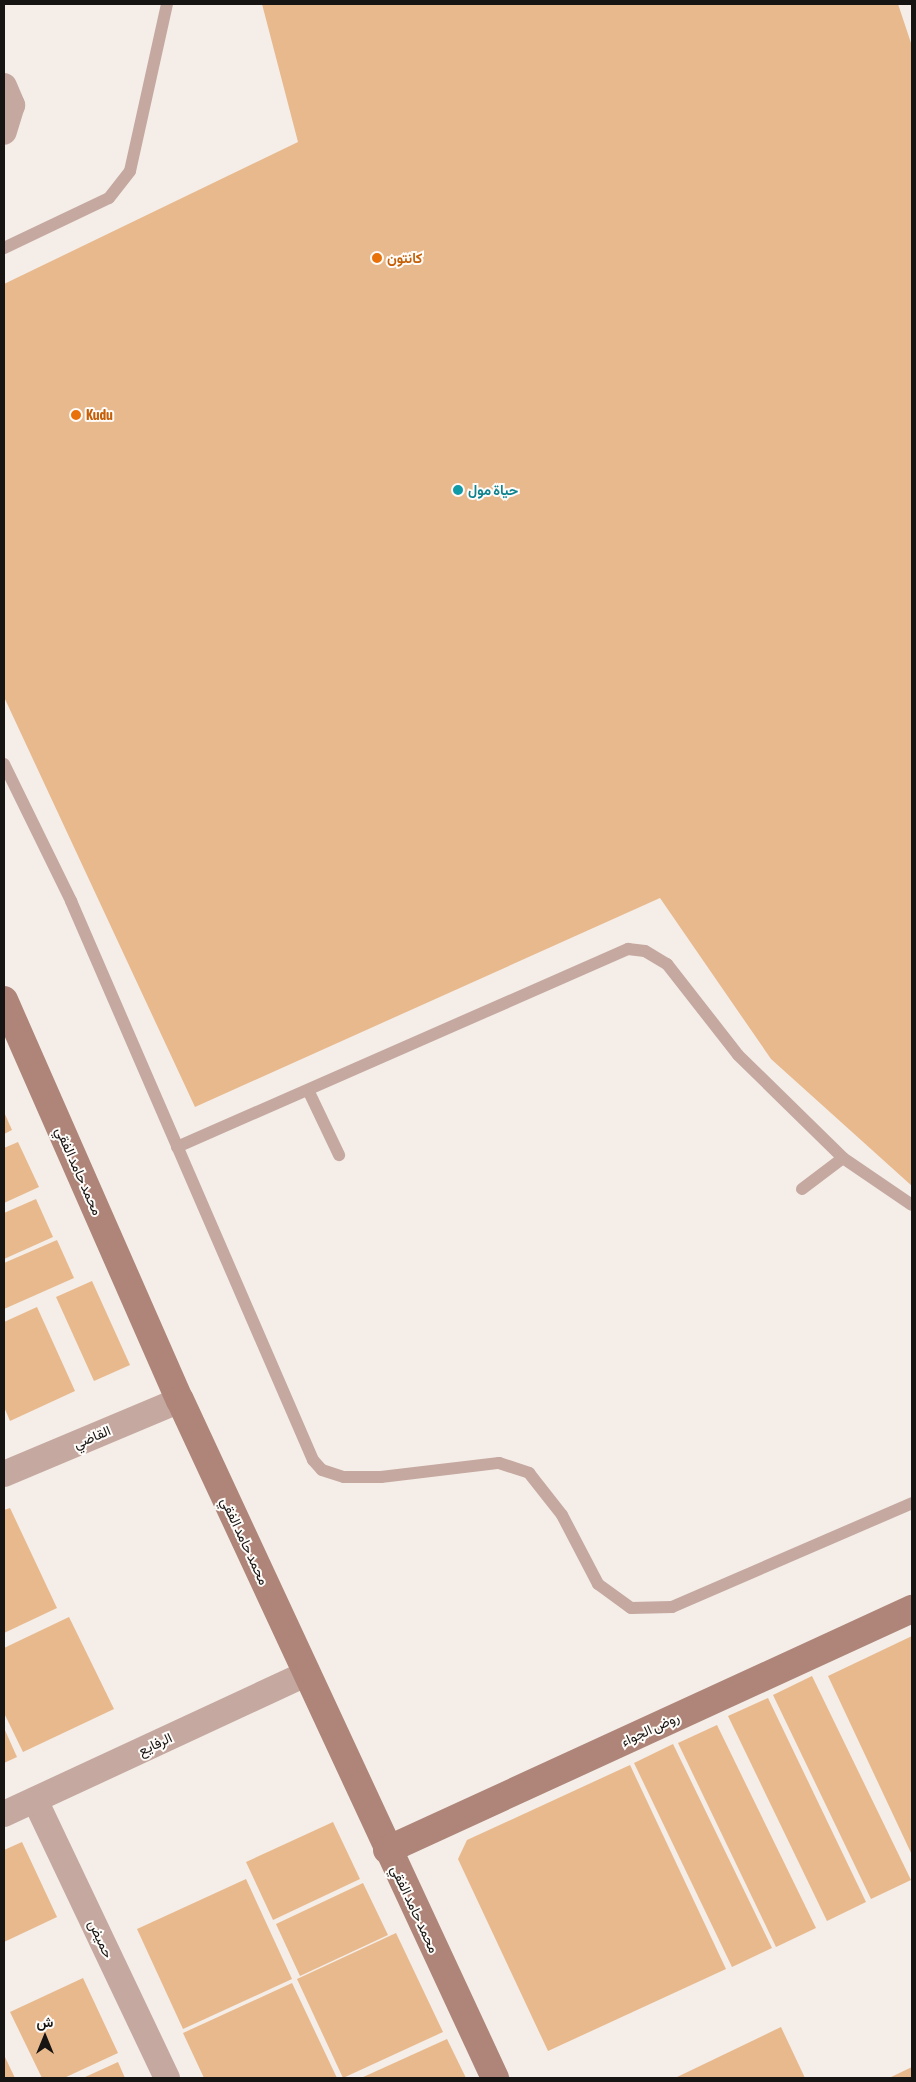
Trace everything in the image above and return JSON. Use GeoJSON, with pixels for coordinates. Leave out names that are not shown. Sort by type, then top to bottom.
{"type":"FeatureCollection","features":[{"type":"Feature","properties":{"kind":"street"},"geometry":{"type":"LineString","coordinates":[[4,86],[12,105],[4,132]]}},
{"type":"Feature","properties":{"kind":"street","name":"محمد حامد الفقي"},"geometry":{"type":"LineString","coordinates":[[4,1000],[180,1400],[387,1850],[495,2078]]}},
{"type":"Feature","properties":{"kind":"street","name":"القاضي"},"geometry":{"type":"LineString","coordinates":[[4,1474],[180,1400]]}},
{"type":"Feature","properties":{"kind":"street","name":"روض الجواء"},"geometry":{"type":"LineString","coordinates":[[387,1850],[912,1609]]}},
{"type":"Feature","properties":{"kind":"street","name":"الرفايع"},"geometry":{"type":"LineString","coordinates":[[4,1814],[306,1674]]}},
{"type":"Feature","properties":{"kind":"street","name":"حميض"},"geometry":{"type":"LineString","coordinates":[[35,1800],[167,2078]]}},
{"type":"Feature","properties":{"kind":"lane"},"geometry":{"type":"LineString","coordinates":[[4,248],[109,198],[130,171],[167,4]]}},
{"type":"Feature","properties":{"kind":"lane"},"geometry":{"type":"LineString","coordinates":[[4,764],[71,901],[313,1460],[330,1474],[380,1477],[499,1463],[529,1473],[562,1515],[598,1584],[631,1608],[672,1607],[912,1503]]}},
{"type":"Feature","properties":{"kind":"lane"},"geometry":{"type":"LineString","coordinates":[[177,1147],[309,1092],[607,956],[628,949],[645,951],[666,964],[738,1055],[843,1158],[912,1206]]}},
{"type":"Feature","properties":{"kind":"lane"},"geometry":{"type":"LineString","coordinates":[[309,1092],[339,1155]]}},
{"type":"Feature","properties":{"kind":"lane"},"geometry":{"type":"LineString","coordinates":[[802,1189],[843,1158]]}},
{"type":"Feature","properties":{"kind":"building","name":"حياة مول"},"geometry":{"type":"Polygon","coordinates":[[[262,4],[898,4],[912,46],[912,1186],[771,1059],[660,898],[195,1107],[4,697],[4,284],[298,142],[262,4]]]}},
{"type":"Feature","properties":{"kind":"building"},"geometry":{"type":"Polygon","coordinates":[[[4,1112],[12,1130],[4,1134],[4,1112]]]}},
{"type":"Feature","properties":{"kind":"building"},"geometry":{"type":"Polygon","coordinates":[[[18,1142],[39,1187],[4,1203],[4,1148],[18,1142]]]}},
{"type":"Feature","properties":{"kind":"building"},"geometry":{"type":"Polygon","coordinates":[[[36,1199],[53,1237],[4,1259],[4,1213],[36,1199]]]}},
{"type":"Feature","properties":{"kind":"building"},"geometry":{"type":"Polygon","coordinates":[[[57,1240],[74,1278],[4,1309],[4,1263],[57,1240]]]}},
{"type":"Feature","properties":{"kind":"building"},"geometry":{"type":"Polygon","coordinates":[[[92,1281],[130,1365],[94,1381],[56,1297],[92,1281]]]}},
{"type":"Feature","properties":{"kind":"building"},"geometry":{"type":"Polygon","coordinates":[[[37,1307],[75,1391],[10,1421],[4,1407],[4,1322],[37,1307]]]}},
{"type":"Feature","properties":{"kind":"building"},"geometry":{"type":"Polygon","coordinates":[[[10,1508],[57,1608],[4,1633],[4,1510],[10,1508]]]}},
{"type":"Feature","properties":{"kind":"building"},"geometry":{"type":"Polygon","coordinates":[[[69,1617],[114,1709],[23,1752],[4,1713],[4,1648],[69,1617]]]}},
{"type":"Feature","properties":{"kind":"building"},"geometry":{"type":"Polygon","coordinates":[[[912,1636],[912,1855],[828,1676],[912,1636]]]}},
{"type":"Feature","properties":{"kind":"building"},"geometry":{"type":"Polygon","coordinates":[[[812,1676],[911,1880],[871,1899],[773,1695],[812,1676]]]}},
{"type":"Feature","properties":{"kind":"building"},"geometry":{"type":"Polygon","coordinates":[[[768,1698],[866,1902],[827,1921],[728,1716],[768,1698]]]}},
{"type":"Feature","properties":{"kind":"building"},"geometry":{"type":"Polygon","coordinates":[[[717,1725],[816,1928],[776,1947],[678,1743],[717,1725]]]}},
{"type":"Feature","properties":{"kind":"building"},"geometry":{"type":"Polygon","coordinates":[[[4,1728],[17,1757],[4,1763],[4,1728]]]}},
{"type":"Feature","properties":{"kind":"building"},"geometry":{"type":"Polygon","coordinates":[[[673,1744],[772,1948],[732,1967],[634,1763],[673,1744]]]}},
{"type":"Feature","properties":{"kind":"building"},"geometry":{"type":"Polygon","coordinates":[[[630,1765],[726,1969],[548,2051],[458,1859],[467,1840],[630,1765]]]}},
{"type":"Feature","properties":{"kind":"building"},"geometry":{"type":"Polygon","coordinates":[[[333,1822],[360,1879],[273,1920],[246,1862],[333,1822]]]}},
{"type":"Feature","properties":{"kind":"building"},"geometry":{"type":"Polygon","coordinates":[[[22,1842],[57,1917],[4,1942],[4,1850],[22,1842]]]}},
{"type":"Feature","properties":{"kind":"building"},"geometry":{"type":"Polygon","coordinates":[[[246,1879],[292,1979],[183,2029],[137,1929],[246,1879]]]}},
{"type":"Feature","properties":{"kind":"building"},"geometry":{"type":"Polygon","coordinates":[[[363,1883],[388,1935],[300,1976],[276,1924],[363,1883]]]}},
{"type":"Feature","properties":{"kind":"building"},"geometry":{"type":"Polygon","coordinates":[[[396,1933],[443,2032],[343,2078],[297,1979],[396,1933]]]}},
{"type":"Feature","properties":{"kind":"building"},"geometry":{"type":"Polygon","coordinates":[[[83,1978],[118,2053],[64,2078],[42,2078],[10,2012],[83,1978]]]}},
{"type":"Feature","properties":{"kind":"building"},"geometry":{"type":"Polygon","coordinates":[[[292,1983],[337,2078],[204,2078],[183,2033],[292,1983]]]}},
{"type":"Feature","properties":{"kind":"building"},"geometry":{"type":"Polygon","coordinates":[[[781,2027],[805,2078],[675,2078],[781,2027]]]}},
{"type":"Feature","properties":{"kind":"building"},"geometry":{"type":"Polygon","coordinates":[[[447,2039],[466,2078],[361,2078],[447,2039]]]}},
{"type":"Feature","properties":{"kind":"building"},"geometry":{"type":"Polygon","coordinates":[[[4,2055],[15,2078],[4,2078],[4,2055]]]}},
{"type":"Feature","properties":{"kind":"building"},"geometry":{"type":"Polygon","coordinates":[[[118,2062],[125,2078],[83,2078],[118,2062]]]}},
{"type":"Feature","properties":{"kind":"building"},"geometry":{"type":"Polygon","coordinates":[[[912,2067],[912,2078],[889,2078],[912,2067]]]}},
{"type":"Feature","properties":{"kind":"place","name":"كانتون"},"geometry":{"type":"Point","coordinates":[377,258]}},
{"type":"Feature","properties":{"kind":"place","name":"Kudu"},"geometry":{"type":"Point","coordinates":[76,415]}},
{"type":"Feature","properties":{"kind":"place","name":"حياة مول"},"geometry":{"type":"Point","coordinates":[458,490]}}]}
